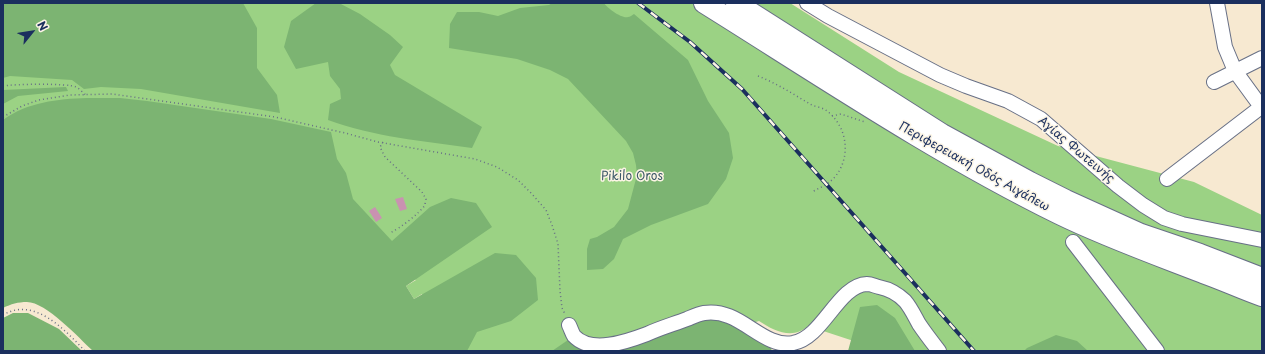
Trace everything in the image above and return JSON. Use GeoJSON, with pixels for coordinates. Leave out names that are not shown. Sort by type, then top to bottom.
{"type":"FeatureCollection","features":[{"type":"Feature","properties":{"kind":"highway","name":"Περιφερειακή Οδός Αιγάλεω"},"geometry":{"type":"LineString","coordinates":[[704,3],[884,117],[1059,215],[1134,248],[1262,296]]}},
{"type":"Feature","properties":{"kind":"highway","name":"Περιφερειακή Οδός Αιγάλεω"},"geometry":{"type":"LineString","coordinates":[[736,3],[942,134],[1030,182],[1141,234],[1200,254],[1262,278]]}},
{"type":"Feature","properties":{"kind":"street","name":"Αγίας Φωτεινής"},"geometry":{"type":"LineString","coordinates":[[807,3],[828,16],[940,75],[1008,101],[1041,119],[1118,186],[1143,205],[1164,218],[1182,224],[1262,240]]}},
{"type":"Feature","properties":{"kind":"street"},"geometry":{"type":"LineString","coordinates":[[1168,179],[1262,108],[1235,71],[1226,47],[1217,3]]}},
{"type":"Feature","properties":{"kind":"street"},"geometry":{"type":"LineString","coordinates":[[1214,82],[1262,58]]}},
{"type":"Feature","properties":{"kind":"street"},"geometry":{"type":"LineString","coordinates":[[1073,242],[1157,351]]}},
{"type":"Feature","properties":{"kind":"street"},"geometry":{"type":"LineString","coordinates":[[569,325],[574,337],[580,344],[590,349],[603,350],[617,347],[704,313],[721,313],[735,318],[774,341],[783,344],[794,343],[813,332],[838,303],[853,289],[866,284],[886,289],[898,295],[906,302],[939,351]]}},
{"type":"Feature","properties":{"kind":"path"},"geometry":{"type":"LineString","coordinates":[[758,76],[769,80],[812,104],[823,108],[838,123],[846,146],[845,155],[838,173],[833,179],[812,192]]}},
{"type":"Feature","properties":{"kind":"path"},"geometry":{"type":"LineString","coordinates":[[3,86],[70,86],[76,87],[86,95]]}},
{"type":"Feature","properties":{"kind":"path"},"geometry":{"type":"LineString","coordinates":[[3,117],[22,106],[39,100],[70,95],[112,94],[275,117],[383,142],[475,159],[497,167],[518,180],[546,210],[558,244],[562,308],[569,325]]}},
{"type":"Feature","properties":{"kind":"path"},"geometry":{"type":"LineString","coordinates":[[832,116],[841,114],[867,122]]}},
{"type":"Feature","properties":{"kind":"path"},"geometry":{"type":"LineString","coordinates":[[383,142],[380,147],[385,157],[422,192],[426,199],[425,205],[420,210],[408,221],[390,232]]}},
{"type":"Feature","properties":{"kind":"path"},"geometry":{"type":"LineString","coordinates":[[3,315],[9,311],[21,309],[39,313],[68,333],[85,351]]}},
{"type":"Feature","properties":{"kind":"green space","name":"Pikilo Oros"},"geometry":{"type":"Polygon","coordinates":[[[3,3],[790,3],[899,72],[1058,146],[1194,182],[1262,215],[1262,351],[884,351],[808,326],[796,333],[790,333],[777,331],[759,321],[665,351],[448,351],[422,294],[414,299],[406,286],[416,280],[3,137],[3,3]]]}},
{"type":"Feature","properties":{"kind":"green space"},"geometry":{"type":"Polygon","coordinates":[[[3,3],[243,3],[257,28],[257,68],[277,95],[280,113],[141,89],[101,87],[84,89],[72,80],[10,76],[3,78],[3,3]]]}},
{"type":"Feature","properties":{"kind":"green space"},"geometry":{"type":"Polygon","coordinates":[[[316,3],[339,3],[360,14],[390,35],[403,47],[390,65],[395,75],[482,127],[472,148],[417,141],[363,131],[328,120],[330,104],[341,99],[340,89],[330,76],[328,62],[296,69],[284,47],[291,21],[316,3]]]}},
{"type":"Feature","properties":{"kind":"green space"},"geometry":{"type":"Polygon","coordinates":[[[552,3],[604,3],[619,15],[629,17],[634,14],[688,60],[708,101],[729,133],[733,158],[726,179],[708,204],[651,225],[623,239],[614,259],[603,269],[587,270],[587,249],[590,239],[597,237],[614,227],[628,209],[637,175],[633,153],[626,141],[568,79],[550,70],[517,59],[449,48],[450,24],[457,12],[479,12],[498,16],[520,8],[549,5],[552,3]]]}},
{"type":"Feature","properties":{"kind":"green space"},"geometry":{"type":"Polygon","coordinates":[[[66,87],[68,91],[18,96],[3,104],[3,90],[66,87]]]}},
{"type":"Feature","properties":{"kind":"green space"},"geometry":{"type":"Polygon","coordinates":[[[120,98],[147,101],[271,119],[331,132],[337,159],[346,173],[353,199],[392,241],[430,207],[451,198],[476,203],[492,227],[406,286],[414,299],[495,253],[516,255],[536,278],[538,300],[511,321],[477,332],[467,351],[93,351],[53,314],[35,304],[21,302],[3,308],[3,120],[22,109],[33,105],[65,99],[120,98]]]}},
{"type":"Feature","properties":{"kind":"green space"},"geometry":{"type":"Polygon","coordinates":[[[877,305],[895,318],[915,351],[848,351],[860,307],[877,305]]]}},
{"type":"Feature","properties":{"kind":"green space"},"geometry":{"type":"Polygon","coordinates":[[[13,313],[28,313],[59,329],[82,351],[3,351],[3,318],[13,313]]]}},
{"type":"Feature","properties":{"kind":"green space"},"geometry":{"type":"Polygon","coordinates":[[[706,317],[721,317],[769,343],[772,351],[617,351],[650,337],[706,317]]]}},
{"type":"Feature","properties":{"kind":"green space"},"geometry":{"type":"Polygon","coordinates":[[[1056,335],[1077,341],[1088,351],[1024,351],[1027,348],[1056,335]]]}},
{"type":"Feature","properties":{"kind":"green space"},"geometry":{"type":"Polygon","coordinates":[[[568,340],[586,351],[552,351],[568,340]]]}},
{"type":"Feature","properties":{"kind":"building"},"geometry":{"type":"Polygon","coordinates":[[[403,197],[407,209],[400,211],[395,199],[403,197]]]}},
{"type":"Feature","properties":{"kind":"building"},"geometry":{"type":"Polygon","coordinates":[[[375,207],[382,218],[376,222],[369,211],[375,207]]]}},
{"type":"Feature","properties":{"kind":"railway"},"geometry":{"type":"LineString","coordinates":[[638,3],[690,42],[742,89],[974,351]]}}]}
